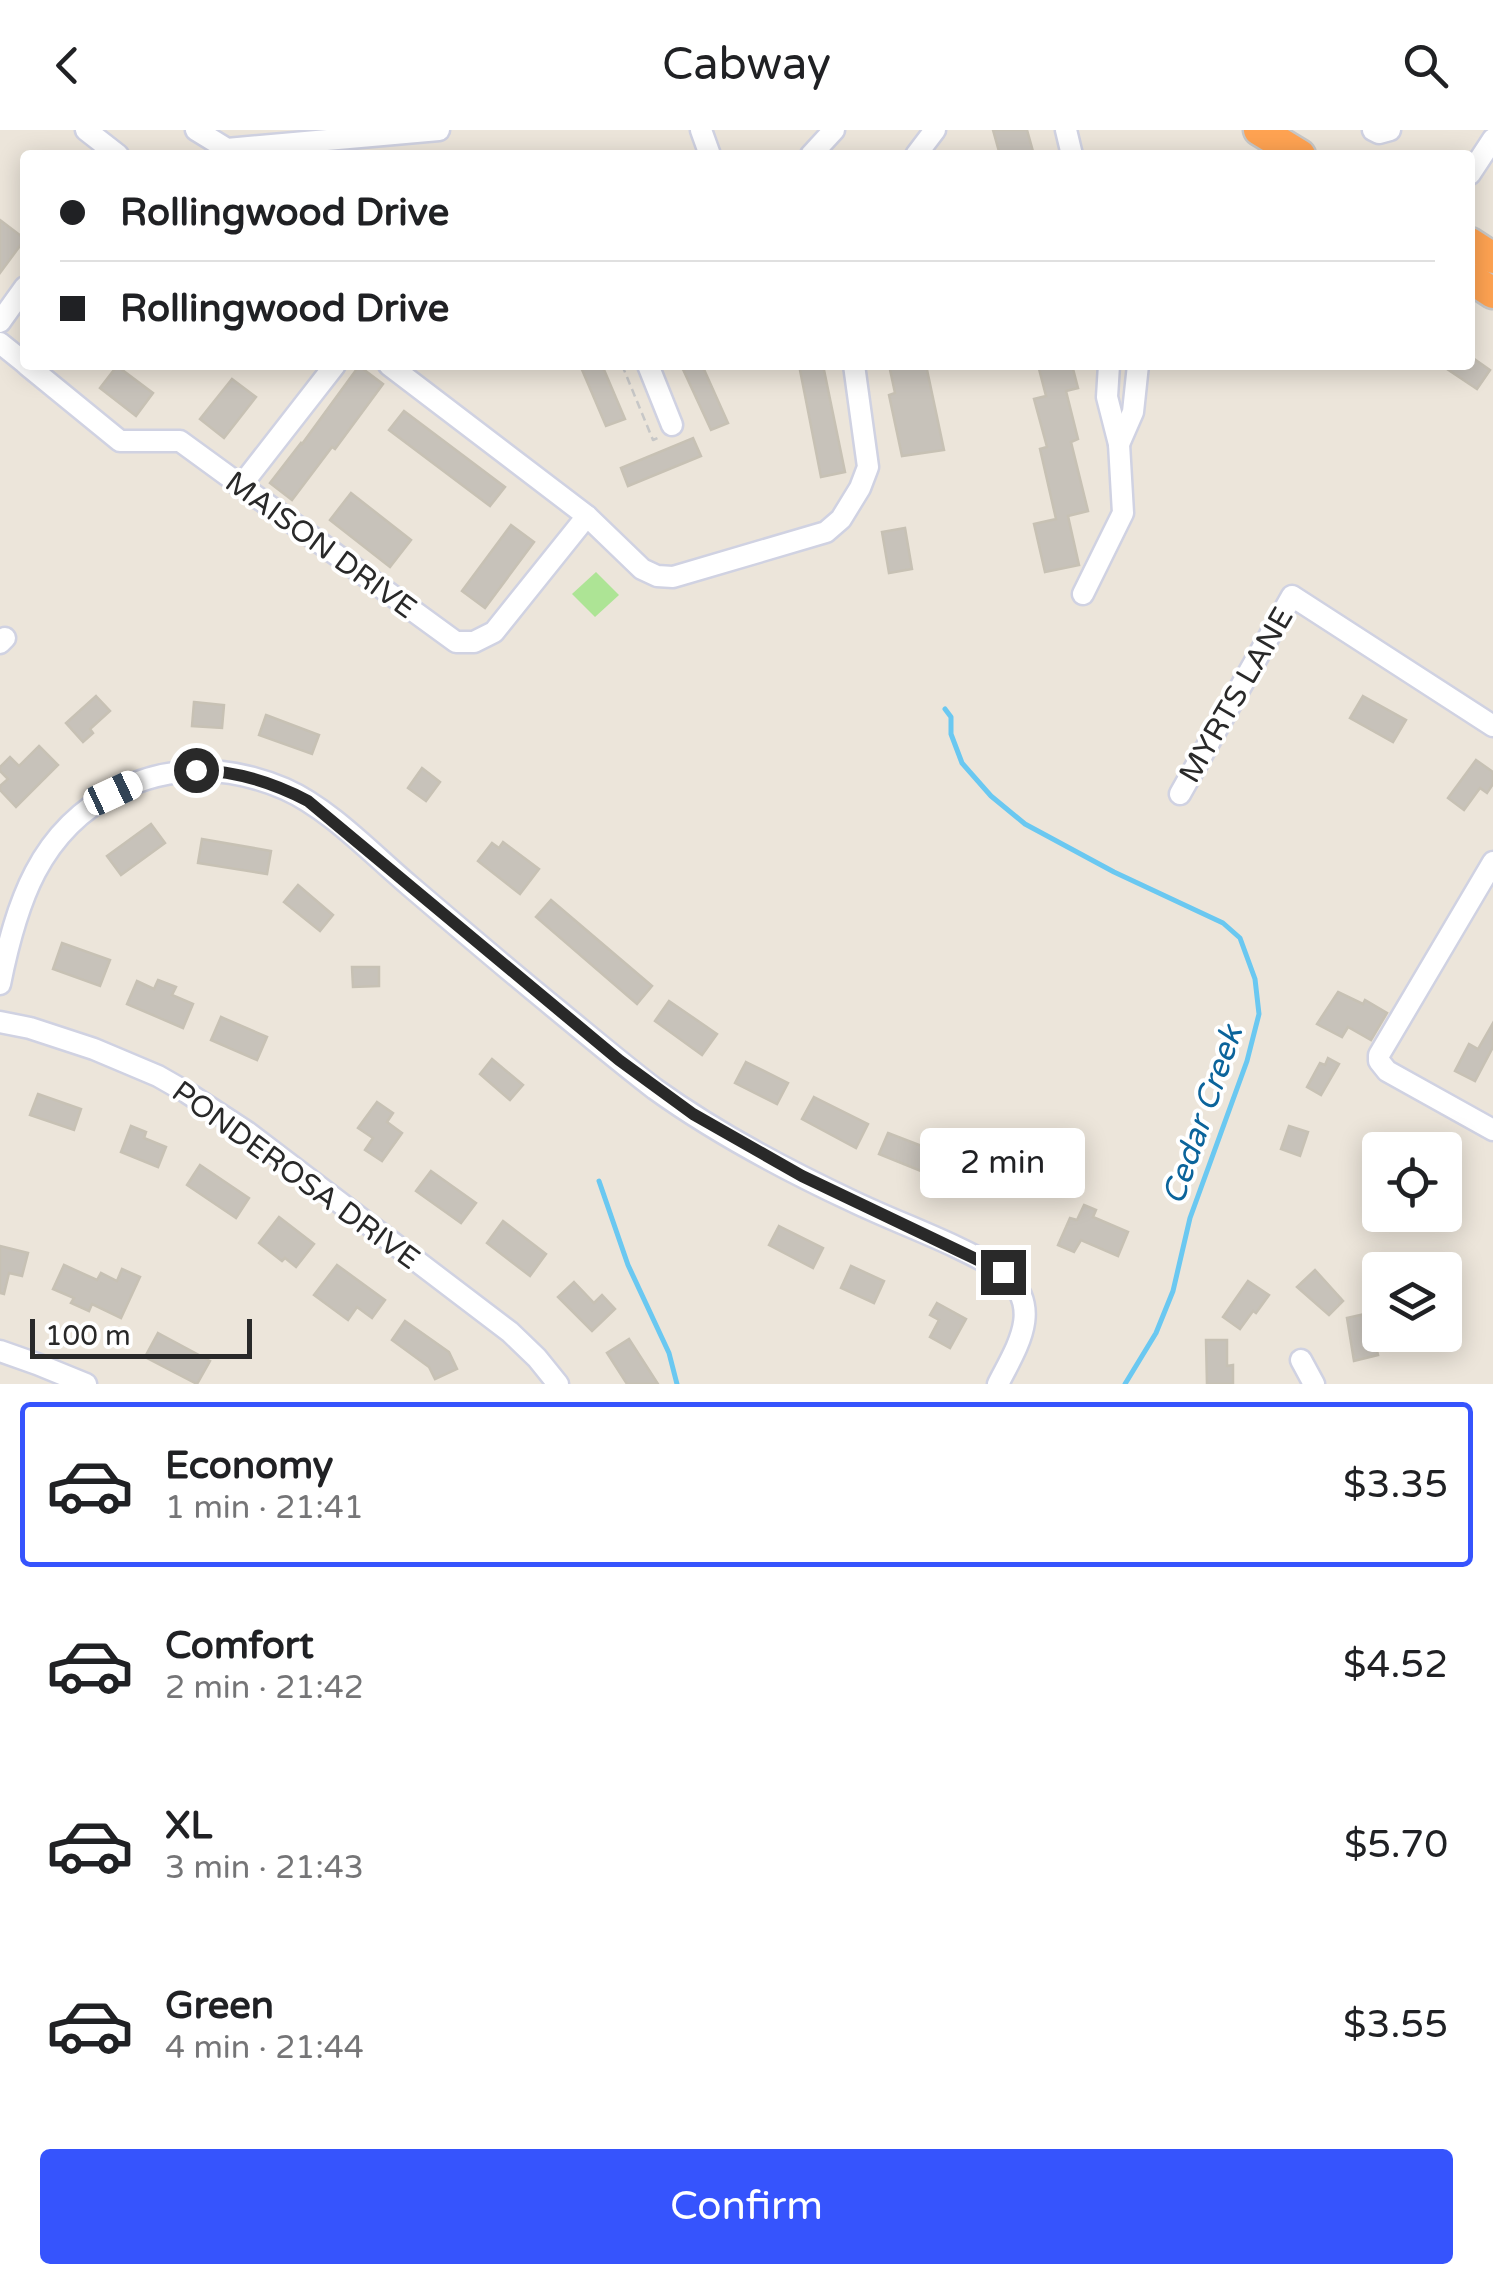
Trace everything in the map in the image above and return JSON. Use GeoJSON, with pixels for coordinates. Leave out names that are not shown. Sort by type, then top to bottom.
{"type":"FeatureCollection","features":[{"type":"Feature","properties":{"kind":"highway"},"geometry":{"type":"LineString","coordinates":[[1259,130],[1299,145]]}},
{"type":"Feature","properties":{"kind":"highway"},"geometry":{"type":"LineString","coordinates":[[1477,256],[1493,293]]}},
{"type":"Feature","properties":{"kind":"street"},"geometry":{"type":"LineString","coordinates":[[86,130],[112,150]]}},
{"type":"Feature","properties":{"kind":"street"},"geometry":{"type":"LineString","coordinates":[[196,130],[228,149],[439,130]]}},
{"type":"Feature","properties":{"kind":"street"},"geometry":{"type":"LineString","coordinates":[[816,150],[834,130]]}},
{"type":"Feature","properties":{"kind":"street"},"geometry":{"type":"LineString","coordinates":[[920,150],[935,130]]}},
{"type":"Feature","properties":{"kind":"street"},"geometry":{"type":"LineString","coordinates":[[1373,130],[1390,130]]}},
{"type":"Feature","properties":{"kind":"street"},"geometry":{"type":"LineString","coordinates":[[1475,166],[1493,139]]}},
{"type":"Feature","properties":{"kind":"street"},"geometry":{"type":"LineString","coordinates":[[0,322],[20,294]]}},
{"type":"Feature","properties":{"kind":"street","name":"MAISON DRIVE"},"geometry":{"type":"LineString","coordinates":[[0,343],[20,359]]}},
{"type":"Feature","properties":{"kind":"street","name":"MAISON DRIVE"},"geometry":{"type":"LineString","coordinates":[[33,370],[120,441],[180,441],[456,642],[474,642],[494,632],[587,516]]}},
{"type":"Feature","properties":{"kind":"street"},"geometry":{"type":"LineString","coordinates":[[240,486],[331,370]]}},
{"type":"Feature","properties":{"kind":"street"},"geometry":{"type":"LineString","coordinates":[[395,370],[587,516],[642,569],[673,578],[826,532],[841,519],[868,467],[855,370]]}},
{"type":"Feature","properties":{"kind":"street"},"geometry":{"type":"LineString","coordinates":[[650,370],[672,425]]}},
{"type":"Feature","properties":{"kind":"street"},"geometry":{"type":"LineString","coordinates":[[1083,594],[1122,513],[1119,444],[1107,397],[1109,370]]}},
{"type":"Feature","properties":{"kind":"street"},"geometry":{"type":"LineString","coordinates":[[1119,444],[1133,412],[1137,370]]}},
{"type":"Feature","properties":{"kind":"street","name":"MYRTS LANE"},"geometry":{"type":"LineString","coordinates":[[1180,794],[1292,596],[1493,726]]}},
{"type":"Feature","properties":{"kind":"street"},"geometry":{"type":"LineString","coordinates":[[0,984],[18,911],[32,878],[64,829],[84,811],[113,793],[170,772],[217,770],[286,790],[324,813],[604,1048],[693,1114],[802,1176],[1003,1272],[1022,1293],[1025,1318],[998,1384]]}},
{"type":"Feature","properties":{"kind":"street"},"geometry":{"type":"LineString","coordinates":[[1493,862],[1379,1055],[1387,1072],[1493,1130]]}},
{"type":"Feature","properties":{"kind":"street","name":"PONDEROSA DRIVE"},"geometry":{"type":"LineString","coordinates":[[0,1022],[65,1038],[108,1054],[158,1076],[215,1110],[510,1332],[558,1384]]}},
{"type":"Feature","properties":{"kind":"street"},"geometry":{"type":"LineString","coordinates":[[0,1351],[86,1384]]}},
{"type":"Feature","properties":{"kind":"street"},"geometry":{"type":"LineString","coordinates":[[1301,1360],[1314,1384]]}},
{"type":"Feature","properties":{"kind":"green space"},"geometry":{"type":"Polygon","coordinates":[[[596,572],[619,595],[595,617],[572,594],[596,572]]]}},
{"type":"Feature","properties":{"kind":"building"},"geometry":{"type":"Polygon","coordinates":[[[993,130],[1027,130],[1033,150],[999,150],[993,130]]]}},
{"type":"Feature","properties":{"kind":"building"},"geometry":{"type":"Polygon","coordinates":[[[0,220],[20,235],[20,246],[0,273],[0,220]]]}},
{"type":"Feature","properties":{"kind":"building"},"geometry":{"type":"Polygon","coordinates":[[[1475,360],[1490,370],[1477,389],[1448,370],[1475,370],[1475,360]]]}},
{"type":"Feature","properties":{"kind":"building"},"geometry":{"type":"Polygon","coordinates":[[[114,370],[122,370],[153,393],[136,416],[100,388],[114,370]]]}},
{"type":"Feature","properties":{"kind":"building"},"geometry":{"type":"Polygon","coordinates":[[[356,370],[364,370],[383,384],[292,500],[270,483],[356,370]]]}},
{"type":"Feature","properties":{"kind":"building"},"geometry":{"type":"Polygon","coordinates":[[[582,370],[604,370],[625,419],[606,426],[582,370]]]}},
{"type":"Feature","properties":{"kind":"building"},"geometry":{"type":"Polygon","coordinates":[[[683,370],[704,370],[728,423],[711,430],[683,370]]]}},
{"type":"Feature","properties":{"kind":"building"},"geometry":{"type":"Polygon","coordinates":[[[800,370],[824,370],[845,472],[821,477],[800,370]]]}},
{"type":"Feature","properties":{"kind":"building"},"geometry":{"type":"Polygon","coordinates":[[[890,370],[927,370],[944,450],[902,456],[889,395],[895,393],[890,370]]]}},
{"type":"Feature","properties":{"kind":"building"},"geometry":{"type":"Polygon","coordinates":[[[1039,370],[1073,370],[1078,388],[1066,391],[1078,439],[1071,442],[1088,511],[1068,516],[1079,565],[1045,572],[1034,524],[1056,519],[1040,449],[1047,447],[1034,399],[1046,396],[1039,370]]]}},
{"type":"Feature","properties":{"kind":"building"},"geometry":{"type":"Polygon","coordinates":[[[232,379],[256,397],[224,438],[200,419],[232,379]]]}},
{"type":"Feature","properties":{"kind":"building"},"geometry":{"type":"Polygon","coordinates":[[[404,411],[505,487],[490,506],[389,430],[404,411]]]}},
{"type":"Feature","properties":{"kind":"building"},"geometry":{"type":"Polygon","coordinates":[[[693,438],[701,456],[628,486],[621,468],[693,438]]]}},
{"type":"Feature","properties":{"kind":"building"},"geometry":{"type":"Polygon","coordinates":[[[351,493],[411,540],[390,567],[330,520],[351,493]]]}},
{"type":"Feature","properties":{"kind":"building"},"geometry":{"type":"Polygon","coordinates":[[[511,525],[534,542],[485,608],[462,591],[511,525]]]}},
{"type":"Feature","properties":{"kind":"building"},"geometry":{"type":"Polygon","coordinates":[[[905,528],[912,569],[889,573],[882,532],[905,528]]]}},
{"type":"Feature","properties":{"kind":"building"},"geometry":{"type":"Polygon","coordinates":[[[96,696],[110,711],[90,729],[93,733],[83,742],[66,723],[96,696]]]}},
{"type":"Feature","properties":{"kind":"building"},"geometry":{"type":"Polygon","coordinates":[[[1363,696],[1406,720],[1393,742],[1350,718],[1363,696]]]}},
{"type":"Feature","properties":{"kind":"building"},"geometry":{"type":"Polygon","coordinates":[[[194,702],[224,705],[222,728],[192,726],[194,702]]]}},
{"type":"Feature","properties":{"kind":"building"},"geometry":{"type":"Polygon","coordinates":[[[266,715],[319,735],[312,754],[259,735],[266,715]]]}},
{"type":"Feature","properties":{"kind":"building"},"geometry":{"type":"Polygon","coordinates":[[[39,746],[58,765],[16,807],[0,790],[8,779],[0,767],[10,757],[19,766],[39,746]]]}},
{"type":"Feature","properties":{"kind":"building"},"geometry":{"type":"Polygon","coordinates":[[[1476,760],[1493,772],[1493,784],[1487,793],[1480,788],[1464,810],[1448,798],[1476,760]]]}},
{"type":"Feature","properties":{"kind":"building"},"geometry":{"type":"Polygon","coordinates":[[[422,768],[440,782],[426,801],[408,788],[422,768]]]}},
{"type":"Feature","properties":{"kind":"building"},"geometry":{"type":"Polygon","coordinates":[[[151,824],[165,843],[121,875],[107,856],[151,824]]]}},
{"type":"Feature","properties":{"kind":"building"},"geometry":{"type":"Polygon","coordinates":[[[202,839],[271,851],[267,874],[198,863],[202,839]]]}},
{"type":"Feature","properties":{"kind":"building"},"geometry":{"type":"Polygon","coordinates":[[[503,842],[539,869],[520,894],[478,861],[492,843],[499,848],[503,842]]]}},
{"type":"Feature","properties":{"kind":"building"},"geometry":{"type":"Polygon","coordinates":[[[298,885],[333,915],[320,931],[284,902],[298,885]]]}},
{"type":"Feature","properties":{"kind":"building"},"geometry":{"type":"Polygon","coordinates":[[[551,900],[652,986],[637,1004],[536,917],[551,900]]]}},
{"type":"Feature","properties":{"kind":"building"},"geometry":{"type":"Polygon","coordinates":[[[62,943],[110,960],[100,986],[53,969],[62,943]]]}},
{"type":"Feature","properties":{"kind":"building"},"geometry":{"type":"Polygon","coordinates":[[[352,967],[379,967],[379,986],[353,987],[352,967]]]}},
{"type":"Feature","properties":{"kind":"building"},"geometry":{"type":"Polygon","coordinates":[[[158,980],[176,987],[172,995],[193,1004],[183,1028],[127,1004],[137,981],[154,989],[158,980]]]}},
{"type":"Feature","properties":{"kind":"building"},"geometry":{"type":"Polygon","coordinates":[[[1338,992],[1363,1004],[1365,1000],[1387,1013],[1371,1040],[1348,1027],[1342,1037],[1317,1024],[1338,992]]]}},
{"type":"Feature","properties":{"kind":"building"},"geometry":{"type":"Polygon","coordinates":[[[669,1001],[717,1034],[702,1055],[655,1021],[669,1001]]]}},
{"type":"Feature","properties":{"kind":"building"},"geometry":{"type":"Polygon","coordinates":[[[221,1017],[267,1037],[257,1060],[211,1040],[221,1017]]]}},
{"type":"Feature","properties":{"kind":"building"},"geometry":{"type":"Polygon","coordinates":[[[1493,1023],[1493,1047],[1475,1081],[1455,1071],[1469,1044],[1478,1049],[1493,1023]]]}},
{"type":"Feature","properties":{"kind":"building"},"geometry":{"type":"Polygon","coordinates":[[[1328,1058],[1339,1064],[1321,1095],[1307,1087],[1320,1063],[1325,1065],[1328,1058]]]}},
{"type":"Feature","properties":{"kind":"building"},"geometry":{"type":"Polygon","coordinates":[[[492,1059],[523,1085],[510,1100],[480,1074],[492,1059]]]}},
{"type":"Feature","properties":{"kind":"building"},"geometry":{"type":"Polygon","coordinates":[[[746,1062],[788,1083],[777,1104],[735,1083],[746,1062]]]}},
{"type":"Feature","properties":{"kind":"building"},"geometry":{"type":"Polygon","coordinates":[[[38,1094],[81,1109],[74,1130],[30,1115],[38,1094]]]}},
{"type":"Feature","properties":{"kind":"building"},"geometry":{"type":"Polygon","coordinates":[[[814,1097],[868,1124],[856,1148],[802,1119],[814,1097]]]}},
{"type":"Feature","properties":{"kind":"building"},"geometry":{"type":"Polygon","coordinates":[[[377,1102],[393,1113],[387,1122],[402,1133],[382,1161],[365,1150],[373,1138],[358,1128],[377,1102]]]}},
{"type":"Feature","properties":{"kind":"building"},"geometry":{"type":"Polygon","coordinates":[[[131,1126],[146,1132],[144,1138],[166,1147],[158,1167],[121,1152],[131,1126]]]}},
{"type":"Feature","properties":{"kind":"building"},"geometry":{"type":"Polygon","coordinates":[[[1289,1126],[1308,1132],[1300,1156],[1281,1149],[1289,1126]]]}},
{"type":"Feature","properties":{"kind":"building"},"geometry":{"type":"Polygon","coordinates":[[[888,1133],[940,1153],[931,1175],[879,1154],[888,1133]]]}},
{"type":"Feature","properties":{"kind":"building"},"geometry":{"type":"Polygon","coordinates":[[[976,1150],[1022,1170],[1016,1185],[996,1176],[992,1185],[965,1174],[976,1150]]]}},
{"type":"Feature","properties":{"kind":"building"},"geometry":{"type":"Polygon","coordinates":[[[200,1165],[249,1198],[236,1218],[187,1185],[200,1165]]]}},
{"type":"Feature","properties":{"kind":"building"},"geometry":{"type":"Polygon","coordinates":[[[431,1171],[476,1203],[461,1223],[416,1191],[431,1171]]]}},
{"type":"Feature","properties":{"kind":"building"},"geometry":{"type":"Polygon","coordinates":[[[1084,1205],[1096,1210],[1093,1217],[1128,1232],[1118,1256],[1081,1240],[1074,1252],[1058,1245],[1070,1218],[1077,1220],[1084,1205]]]}},
{"type":"Feature","properties":{"kind":"building"},"geometry":{"type":"Polygon","coordinates":[[[279,1217],[314,1244],[296,1267],[259,1243],[279,1217]]]}},
{"type":"Feature","properties":{"kind":"building"},"geometry":{"type":"Polygon","coordinates":[[[503,1221],[546,1254],[530,1276],[487,1243],[503,1221]]]}},
{"type":"Feature","properties":{"kind":"building"},"geometry":{"type":"Polygon","coordinates":[[[779,1226],[823,1248],[813,1268],[769,1245],[779,1226]]]}},
{"type":"Feature","properties":{"kind":"building"},"geometry":{"type":"Polygon","coordinates":[[[0,1246],[28,1253],[22,1276],[9,1273],[4,1294],[0,1293],[0,1246]]]}},
{"type":"Feature","properties":{"kind":"building"},"geometry":{"type":"Polygon","coordinates":[[[64,1265],[97,1280],[101,1273],[117,1281],[122,1269],[140,1277],[121,1318],[92,1304],[89,1311],[71,1303],[74,1298],[53,1289],[64,1265]]]}},
{"type":"Feature","properties":{"kind":"building"},"geometry":{"type":"Polygon","coordinates":[[[337,1265],[385,1300],[372,1318],[357,1307],[348,1320],[314,1295],[337,1265]]]}},
{"type":"Feature","properties":{"kind":"building"},"geometry":{"type":"Polygon","coordinates":[[[851,1266],[884,1281],[874,1303],[841,1288],[851,1266]]]}},
{"type":"Feature","properties":{"kind":"building"},"geometry":{"type":"Polygon","coordinates":[[[1315,1270],[1343,1301],[1329,1315],[1297,1287],[1315,1270]]]}},
{"type":"Feature","properties":{"kind":"building"},"geometry":{"type":"Polygon","coordinates":[[[1248,1281],[1269,1295],[1240,1329],[1223,1317],[1248,1281]]]}},
{"type":"Feature","properties":{"kind":"building"},"geometry":{"type":"Polygon","coordinates":[[[574,1282],[594,1303],[602,1295],[615,1309],[592,1331],[558,1297],[574,1282]]]}},
{"type":"Feature","properties":{"kind":"building"},"geometry":{"type":"Polygon","coordinates":[[[937,1303],[966,1319],[950,1348],[930,1337],[939,1320],[930,1315],[937,1303]]]}},
{"type":"Feature","properties":{"kind":"building"},"geometry":{"type":"Polygon","coordinates":[[[1362,1315],[1362,1352],[1378,1355],[1354,1361],[1347,1318],[1362,1315]]]}},
{"type":"Feature","properties":{"kind":"building"},"geometry":{"type":"Polygon","coordinates":[[[405,1321],[449,1352],[457,1369],[435,1379],[429,1367],[392,1340],[405,1321]]]}},
{"type":"Feature","properties":{"kind":"building"},"geometry":{"type":"Polygon","coordinates":[[[158,1333],[210,1361],[197,1384],[145,1357],[158,1333]]]}},
{"type":"Feature","properties":{"kind":"building"},"geometry":{"type":"Polygon","coordinates":[[[629,1339],[658,1384],[627,1384],[607,1353],[629,1339]]]}},
{"type":"Feature","properties":{"kind":"building"},"geometry":{"type":"Polygon","coordinates":[[[1206,1340],[1227,1340],[1227,1366],[1233,1365],[1233,1384],[1207,1384],[1206,1340]]]}},
{"type":"Feature","properties":{"kind":"waterway","name":"Cedar Creek"},"geometry":{"type":"LineString","coordinates":[[945,709],[951,717],[951,734],[962,763],[991,796],[1025,824],[1114,872],[1223,923],[1240,938],[1255,979],[1259,1014],[1247,1061],[1190,1218],[1173,1291],[1156,1333],[1125,1384]]}},
{"type":"Feature","properties":{"kind":"waterway"},"geometry":{"type":"LineString","coordinates":[[599,1181],[628,1265],[669,1353],[677,1384]]}},
{"type":"Feature","properties":{"kind":"route"},"geometry":{"type":"LineString","coordinates":[[196,770],[239,774],[308,801],[656,1089],[724,1134],[802,1176],[1003,1272]]}}]}
